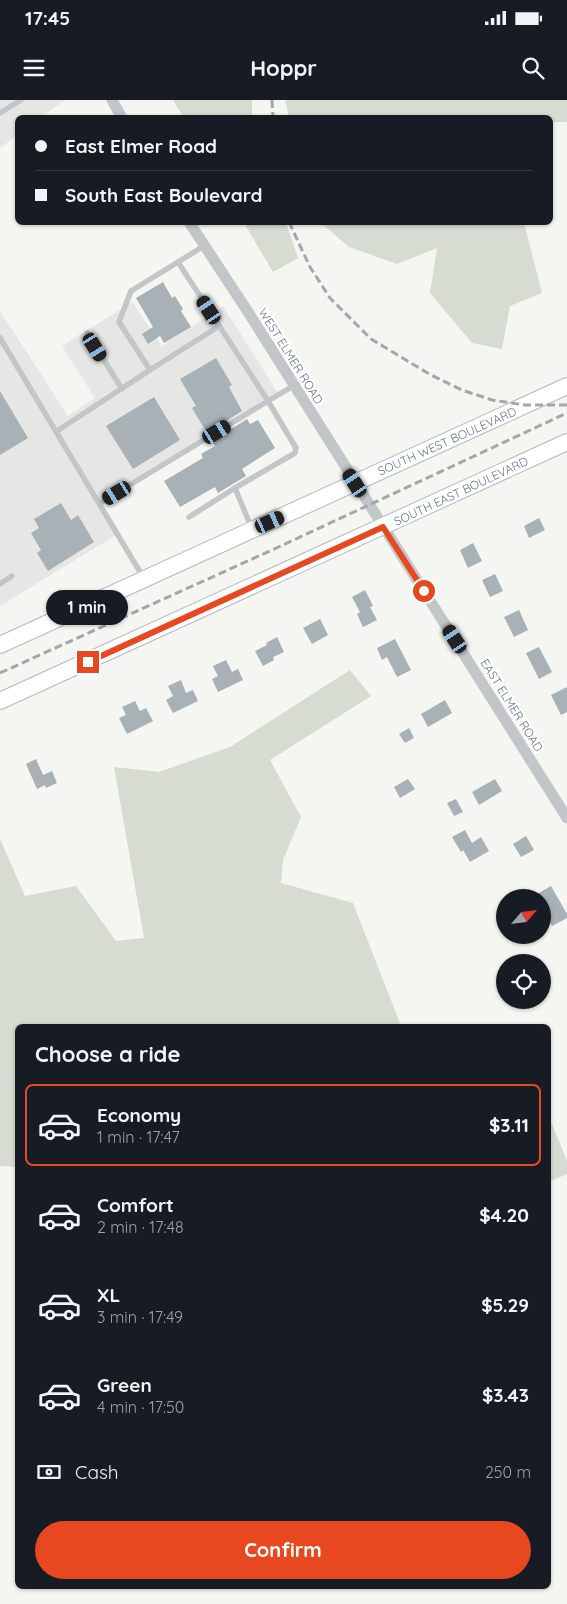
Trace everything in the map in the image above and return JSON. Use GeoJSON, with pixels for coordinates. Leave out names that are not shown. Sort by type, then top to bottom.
{"type":"FeatureCollection","features":[{"type":"Feature","properties":{"kind":"main road","name":"SOUTH WEST BOULEVARD"},"geometry":{"type":"LineString","coordinates":[[0,645],[567,386]]}},
{"type":"Feature","properties":{"kind":"main road","name":"SOUTH EAST BOULEVARD"},"geometry":{"type":"LineString","coordinates":[[0,701],[567,442]]}},
{"type":"Feature","properties":{"kind":"street"},"geometry":{"type":"LineString","coordinates":[[112,100],[120,115]]}},
{"type":"Feature","properties":{"kind":"street","name":"WEST ELMER ROAD"},"geometry":{"type":"LineString","coordinates":[[191,225],[369,506]]}},
{"type":"Feature","properties":{"kind":"street","name":"EAST ELMER ROAD"},"geometry":{"type":"LineString","coordinates":[[369,506],[567,818]]}},
{"type":"Feature","properties":{"kind":"lane"},"geometry":{"type":"LineString","coordinates":[[0,113],[22,100]]}},
{"type":"Feature","properties":{"kind":"lane"},"geometry":{"type":"LineString","coordinates":[[150,370],[119,322],[131,291],[204,246]]}},
{"type":"Feature","properties":{"kind":"lane"},"geometry":{"type":"LineString","coordinates":[[178,262],[268,401],[296,448],[295,453],[189,517]]}},
{"type":"Feature","properties":{"kind":"lane"},"geometry":{"type":"LineString","coordinates":[[57,431],[219,326]]}},
{"type":"Feature","properties":{"kind":"lane"},"geometry":{"type":"LineString","coordinates":[[87,333],[122,389]]}},
{"type":"Feature","properties":{"kind":"lane"},"geometry":{"type":"LineString","coordinates":[[0,338],[144,579]]}},
{"type":"Feature","properties":{"kind":"lane"},"geometry":{"type":"LineString","coordinates":[[100,503],[293,386]]}},
{"type":"Feature","properties":{"kind":"lane"},"geometry":{"type":"LineString","coordinates":[[235,488],[252,530]]}},
{"type":"Feature","properties":{"kind":"lane"},"geometry":{"type":"LineString","coordinates":[[0,584],[12,576]]}},
{"type":"Feature","properties":{"kind":"shaded area"},"geometry":{"type":"Polygon","coordinates":[[[0,100],[65,100],[44,115],[15,115],[15,137],[0,148],[0,100]]]}},
{"type":"Feature","properties":{"kind":"shaded area"},"geometry":{"type":"Polygon","coordinates":[[[173,100],[252,100],[252,115],[182,115],[173,100]]]}},
{"type":"Feature","properties":{"kind":"shaded area"},"geometry":{"type":"Polygon","coordinates":[[[285,100],[567,100],[567,122],[553,122],[553,115],[289,115],[285,100]]]}},
{"type":"Feature","properties":{"kind":"shaded area"},"geometry":{"type":"Polygon","coordinates":[[[245,225],[287,225],[298,258],[273,272],[245,225]]]}},
{"type":"Feature","properties":{"kind":"shaded area"},"geometry":{"type":"Polygon","coordinates":[[[323,225],[525,225],[542,293],[510,306],[502,349],[472,343],[430,293],[437,248],[397,264],[349,247],[323,225]]]}},
{"type":"Feature","properties":{"kind":"shaded area"},"geometry":{"type":"Polygon","coordinates":[[[132,302],[162,346],[223,306],[278,393],[99,507],[116,535],[0,606],[0,311],[68,416],[95,398],[62,346],[132,302]]]}},
{"type":"Feature","properties":{"kind":"shaded area"},"geometry":{"type":"Polygon","coordinates":[[[350,670],[371,696],[270,760],[301,817],[283,860],[281,883],[353,903],[400,1024],[15,1024],[15,1167],[0,1166],[0,839],[25,896],[76,886],[116,941],[144,938],[114,767],[159,772],[230,747],[350,670]]]}},
{"type":"Feature","properties":{"kind":"shaded area"},"geometry":{"type":"Polygon","coordinates":[[[551,1122],[567,1161],[567,1174],[551,1181],[551,1122]]]}},
{"type":"Feature","properties":{"kind":"building"},"geometry":{"type":"Polygon","coordinates":[[[163,282],[172,298],[175,296],[183,309],[181,311],[191,327],[164,343],[160,336],[148,344],[142,334],[153,327],[136,298],[163,282]]]}},
{"type":"Feature","properties":{"kind":"building"},"geometry":{"type":"Polygon","coordinates":[[[216,358],[232,385],[229,387],[242,411],[207,433],[192,408],[196,406],[180,379],[216,358]]]}},
{"type":"Feature","properties":{"kind":"building"},"geometry":{"type":"Polygon","coordinates":[[[0,391],[28,438],[0,455],[0,391]]]}},
{"type":"Feature","properties":{"kind":"building"},"geometry":{"type":"Polygon","coordinates":[[[154,397],[180,440],[133,469],[106,426],[154,397]]]}},
{"type":"Feature","properties":{"kind":"building"},"geometry":{"type":"Polygon","coordinates":[[[247,419],[250,424],[258,420],[275,448],[242,469],[246,476],[218,493],[215,487],[180,507],[164,481],[203,458],[201,454],[215,446],[212,441],[247,419]]]}},
{"type":"Feature","properties":{"kind":"building"},"geometry":{"type":"Polygon","coordinates":[[[61,503],[71,520],[78,515],[94,542],[48,571],[37,553],[41,550],[31,533],[39,528],[34,519],[61,503]]]}},
{"type":"Feature","properties":{"kind":"building"},"geometry":{"type":"Polygon","coordinates":[[[539,518],[545,530],[529,538],[524,526],[539,518]]]}},
{"type":"Feature","properties":{"kind":"building"},"geometry":{"type":"Polygon","coordinates":[[[473,543],[482,561],[468,568],[460,550],[473,543]]]}},
{"type":"Feature","properties":{"kind":"building"},"geometry":{"type":"Polygon","coordinates":[[[495,574],[503,591],[490,597],[482,580],[495,574]]]}},
{"type":"Feature","properties":{"kind":"building"},"geometry":{"type":"Polygon","coordinates":[[[365,590],[373,606],[370,607],[377,620],[363,627],[357,614],[360,612],[352,597],[365,590]]]}},
{"type":"Feature","properties":{"kind":"building"},"geometry":{"type":"Polygon","coordinates":[[[519,610],[528,630],[514,637],[504,617],[519,610]]]}},
{"type":"Feature","properties":{"kind":"building"},"geometry":{"type":"Polygon","coordinates":[[[320,619],[328,635],[312,644],[303,628],[320,619]]]}},
{"type":"Feature","properties":{"kind":"building"},"geometry":{"type":"Polygon","coordinates":[[[277,637],[284,652],[273,657],[274,660],[263,666],[255,651],[277,637]]]}},
{"type":"Feature","properties":{"kind":"building"},"geometry":{"type":"Polygon","coordinates":[[[395,639],[411,670],[397,677],[387,657],[382,660],[377,648],[395,639]]]}},
{"type":"Feature","properties":{"kind":"building"},"geometry":{"type":"Polygon","coordinates":[[[539,647],[552,672],[539,679],[526,653],[539,647]]]}},
{"type":"Feature","properties":{"kind":"building"},"geometry":{"type":"Polygon","coordinates":[[[226,660],[232,672],[238,669],[243,680],[218,692],[212,679],[218,676],[213,666],[226,660]]]}},
{"type":"Feature","properties":{"kind":"building"},"geometry":{"type":"Polygon","coordinates":[[[181,680],[186,693],[193,690],[198,701],[173,713],[166,700],[173,696],[168,686],[181,680]]]}},
{"type":"Feature","properties":{"kind":"building"},"geometry":{"type":"Polygon","coordinates":[[[567,687],[567,712],[561,715],[551,695],[567,687]]]}},
{"type":"Feature","properties":{"kind":"building"},"geometry":{"type":"Polygon","coordinates":[[[445,700],[452,713],[428,727],[421,714],[445,700]]]}},
{"type":"Feature","properties":{"kind":"building"},"geometry":{"type":"Polygon","coordinates":[[[135,701],[140,711],[146,708],[153,721],[127,734],[119,718],[126,715],[122,707],[135,701]]]}},
{"type":"Feature","properties":{"kind":"building"},"geometry":{"type":"Polygon","coordinates":[[[409,728],[414,738],[405,743],[399,734],[409,728]]]}},
{"type":"Feature","properties":{"kind":"building"},"geometry":{"type":"Polygon","coordinates":[[[36,759],[43,775],[52,771],[57,783],[46,788],[45,785],[37,789],[26,764],[36,759]]]}},
{"type":"Feature","properties":{"kind":"building"},"geometry":{"type":"Polygon","coordinates":[[[408,779],[415,789],[400,798],[394,787],[408,779]]]}},
{"type":"Feature","properties":{"kind":"building"},"geometry":{"type":"Polygon","coordinates":[[[495,779],[502,791],[479,805],[472,792],[495,779]]]}},
{"type":"Feature","properties":{"kind":"building"},"geometry":{"type":"Polygon","coordinates":[[[456,799],[463,812],[454,816],[447,803],[456,799]]]}},
{"type":"Feature","properties":{"kind":"building"},"geometry":{"type":"Polygon","coordinates":[[[465,830],[472,843],[481,837],[489,851],[470,862],[452,837],[465,830]]]}},
{"type":"Feature","properties":{"kind":"building"},"geometry":{"type":"Polygon","coordinates":[[[526,836],[534,850],[521,857],[513,844],[526,836]]]}},
{"type":"Feature","properties":{"kind":"building"},"geometry":{"type":"Polygon","coordinates":[[[551,886],[567,914],[567,918],[552,926],[551,889],[546,889],[551,886]]]}},
{"type":"Feature","properties":{"kind":"railway"},"geometry":{"type":"LineString","coordinates":[[272,100],[273,115]]}},
{"type":"Feature","properties":{"kind":"railway"},"geometry":{"type":"LineString","coordinates":[[290,225],[310,267],[330,298],[371,339],[431,375],[462,390],[492,400],[525,405],[567,405]]}},
{"type":"Feature","properties":{"kind":"railway"},"geometry":{"type":"LineString","coordinates":[[0,673],[272,550],[567,413]]}},
{"type":"Feature","properties":{"kind":"route"},"geometry":{"type":"LineString","coordinates":[[88,662],[383,527],[424,591]]}}]}
